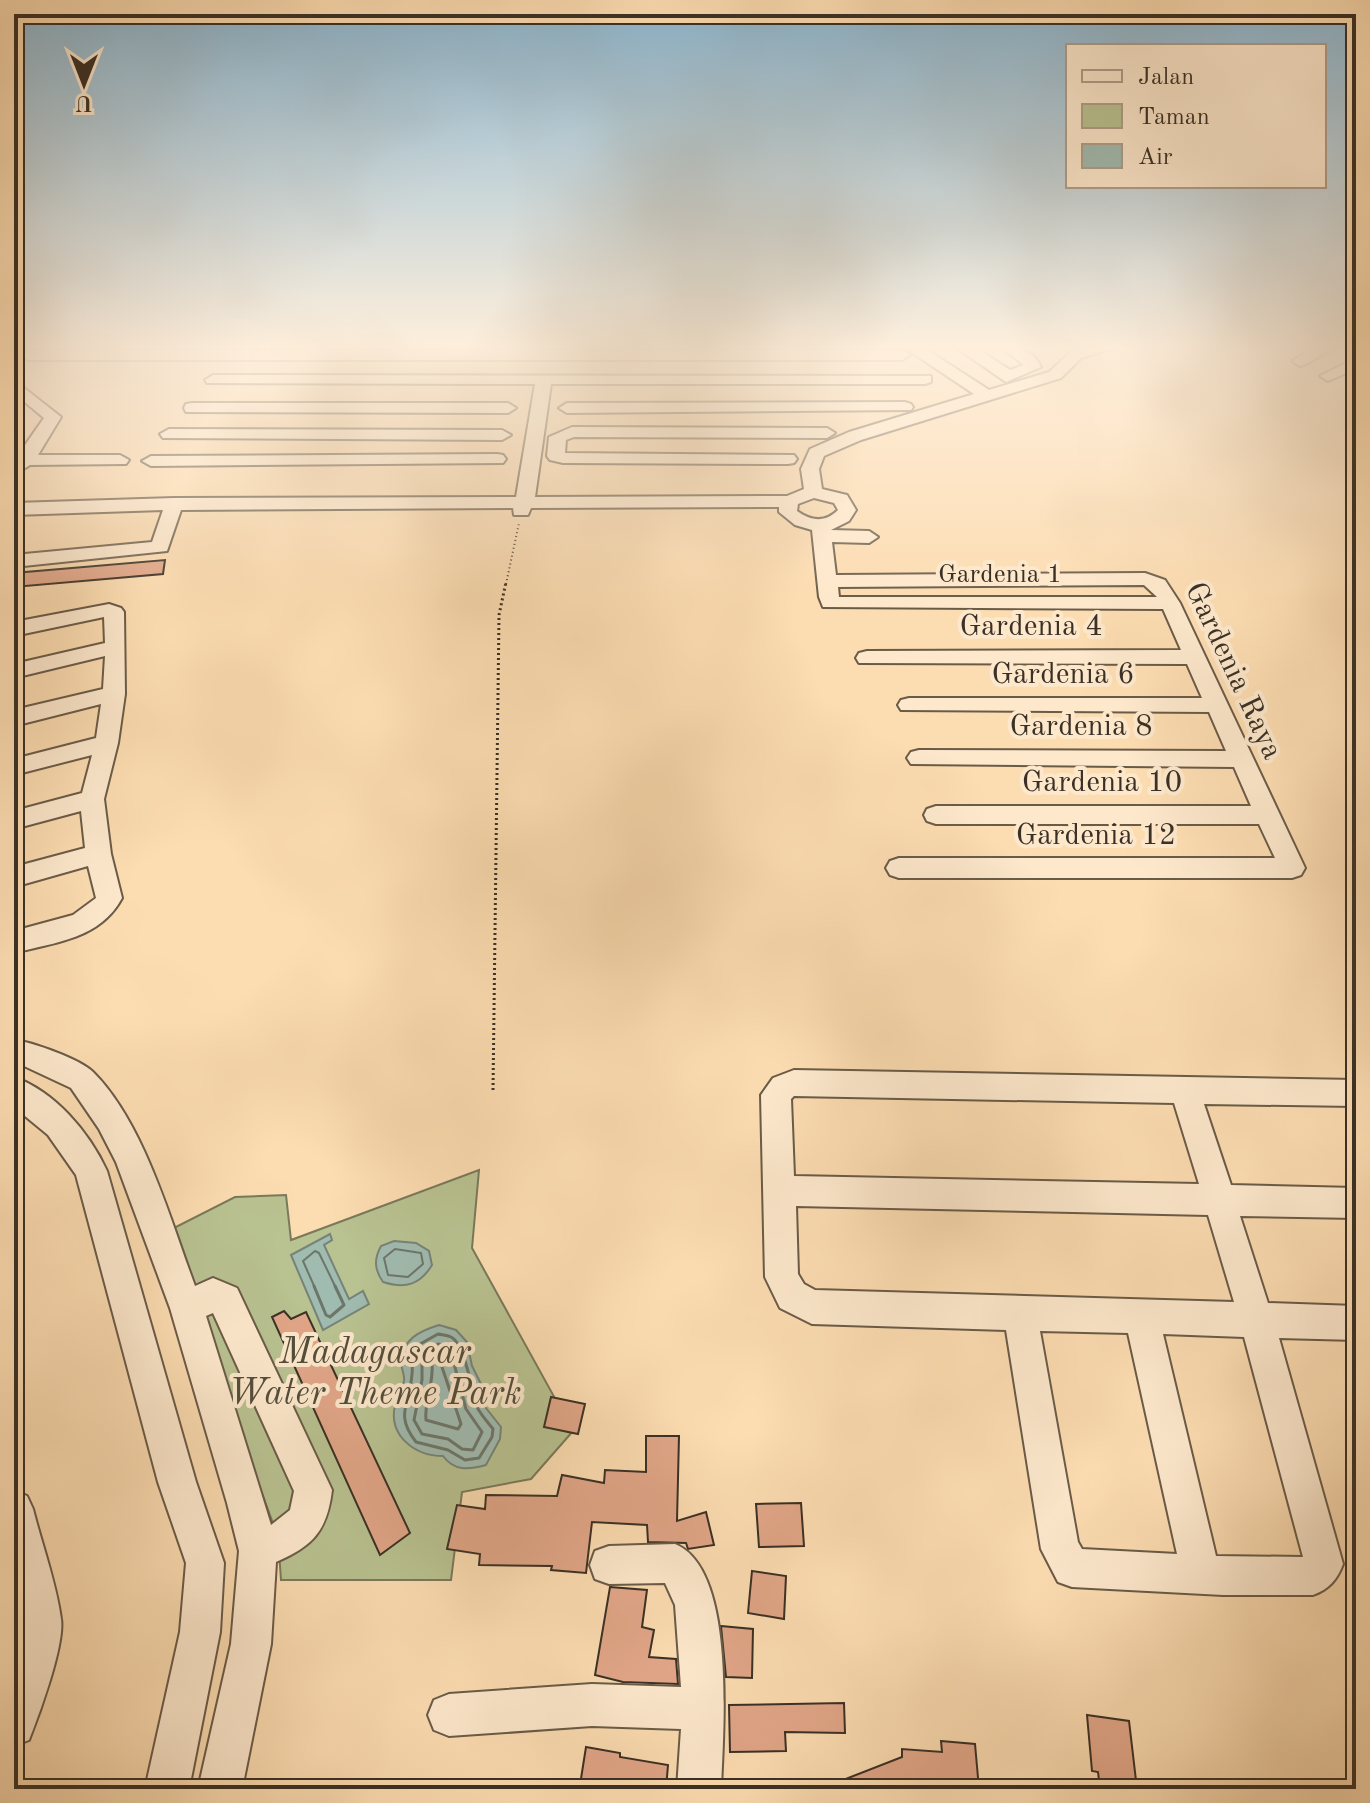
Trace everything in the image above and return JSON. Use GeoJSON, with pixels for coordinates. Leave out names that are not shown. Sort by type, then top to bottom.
{"type":"FeatureCollection","features":[{"type":"Feature","properties":{"kind":"street"},"geometry":{"type":"LineString","coordinates":[[20,465],[44,430]]}},
{"type":"Feature","properties":{"kind":"street"},"geometry":{"type":"LineString","coordinates":[[331,459],[343,430]]}},
{"type":"Feature","properties":{"kind":"street"},"geometry":{"type":"LineString","coordinates":[[524,501],[536,430]]}},
{"type":"Feature","properties":{"kind":"street"},"geometry":{"type":"LineString","coordinates":[[813,492],[810,469],[816,453],[871,430]]}},
{"type":"Feature","properties":{"kind":"street"},"geometry":{"type":"LineString","coordinates":[[788,459],[558,458],[558,437],[572,432],[827,433]]}},
{"type":"Feature","properties":{"kind":"street"},"geometry":{"type":"LineString","coordinates":[[169,434],[502,435]]}},
{"type":"Feature","properties":{"kind":"street"},"geometry":{"type":"LineString","coordinates":[[151,461],[497,459]]}},
{"type":"Feature","properties":{"kind":"street"},"geometry":{"type":"LineString","coordinates":[[20,465],[120,460]]}},
{"type":"Feature","properties":{"kind":"street"},"geometry":{"type":"LineString","coordinates":[[14,493],[40,490],[524,501]]}},
{"type":"Feature","properties":{"kind":"street"},"geometry":{"type":"LineString","coordinates":[[14,509],[785,500],[813,492],[841,499],[847,510],[840,520],[822,530]]}},
{"type":"Feature","properties":{"kind":"street"},"geometry":{"type":"LineString","coordinates":[[785,500],[801,522],[822,530],[869,537]]}},
{"type":"Feature","properties":{"kind":"street"},"geometry":{"type":"LineString","coordinates":[[14,519],[171,509]]}},
{"type":"Feature","properties":{"kind":"street"},"geometry":{"type":"LineString","coordinates":[[14,561],[160,547],[171,509]]}},
{"type":"Feature","properties":{"kind":"street"},"geometry":{"type":"LineString","coordinates":[[822,530],[827,581]]}},
{"type":"Feature","properties":{"kind":"street","name":"Gardenia Raya"},"geometry":{"type":"LineString","coordinates":[[827,581],[1145,579],[1161,586],[1292,868]]}},
{"type":"Feature","properties":{"kind":"street","name":"Gardenia 1"},"geometry":{"type":"LineString","coordinates":[[827,581],[831,611],[1170,603]]}},
{"type":"Feature","properties":{"kind":"street"},"geometry":{"type":"LineString","coordinates":[[14,629],[109,610],[114,612],[116,647],[107,743],[92,799],[98,854],[109,898],[102,912],[90,920],[14,942]]}},
{"type":"Feature","properties":{"kind":"street"},"geometry":{"type":"LineString","coordinates":[[14,671],[116,647]]}},
{"type":"Feature","properties":{"kind":"street","name":"Gardenia 4"},"geometry":{"type":"LineString","coordinates":[[867,658],[1195,657]]}},
{"type":"Feature","properties":{"kind":"street"},"geometry":{"type":"LineString","coordinates":[[14,718],[114,694]]}},
{"type":"Feature","properties":{"kind":"street","name":"Gardenia 6"},"geometry":{"type":"LineString","coordinates":[[909,705],[1217,705]]}},
{"type":"Feature","properties":{"kind":"street"},"geometry":{"type":"LineString","coordinates":[[14,767],[107,743]]}},
{"type":"Feature","properties":{"kind":"street","name":"Gardenia 8"},"geometry":{"type":"LineString","coordinates":[[919,758],[1242,759]]}},
{"type":"Feature","properties":{"kind":"street"},"geometry":{"type":"LineString","coordinates":[[14,820],[92,799]]}},
{"type":"Feature","properties":{"kind":"street","name":"Gardenia 10"},"geometry":{"type":"LineString","coordinates":[[936,815],[1268,815]]}},
{"type":"Feature","properties":{"kind":"street"},"geometry":{"type":"LineString","coordinates":[[14,877],[98,854]]}},
{"type":"Feature","properties":{"kind":"street","name":"Gardenia 12"},"geometry":{"type":"LineString","coordinates":[[899,868],[1292,868]]}},
{"type":"Feature","properties":{"kind":"street"},"geometry":{"type":"LineString","coordinates":[[14,1053],[27,1054],[81,1079],[110,1119],[130,1157],[187,1308],[258,1551],[251,1644],[220,1789]]}},
{"type":"Feature","properties":{"kind":"street"},"geometry":{"type":"LineString","coordinates":[[1356,1093],[794,1083],[783,1087],[776,1095],[782,1277],[792,1296],[812,1307],[1356,1323]]}},
{"type":"Feature","properties":{"kind":"street"},"geometry":{"type":"LineString","coordinates":[[1020,1312],[1060,1549],[1072,1568],[1201,1575],[1313,1576],[1324,1564],[1256,1318],[1185,1089]]}},
{"type":"Feature","properties":{"kind":"street"},"geometry":{"type":"LineString","coordinates":[[14,1090],[53,1117],[75,1141],[91,1171],[177,1482],[205,1563],[200,1632],[167,1789]]}},
{"type":"Feature","properties":{"kind":"street"},"geometry":{"type":"LineString","coordinates":[[778,1191],[1356,1203]]}},
{"type":"Feature","properties":{"kind":"street"},"geometry":{"type":"LineString","coordinates":[[187,1308],[213,1295],[225,1300],[313,1490],[312,1509],[304,1525],[258,1551]]}},
{"type":"Feature","properties":{"kind":"street"},"geometry":{"type":"LineString","coordinates":[[1141,1315],[1201,1575]]}},
{"type":"Feature","properties":{"kind":"street"},"geometry":{"type":"LineString","coordinates":[[14,1509],[42,1621],[23,1671],[14,1725]]}},
{"type":"Feature","properties":{"kind":"street"},"geometry":{"type":"LineString","coordinates":[[609,1565],[675,1563],[684,1571],[701,1636],[699,1789]]}},
{"type":"Feature","properties":{"kind":"street"},"geometry":{"type":"LineString","coordinates":[[449,1715],[592,1705],[702,1709]]}},
{"type":"Feature","properties":{"kind":"path"},"geometry":{"type":"LineString","coordinates":[[493,1090],[499,615],[524,501]]}},
{"type":"Feature","properties":{"kind":"green space","name":"Madagascar Water Theme Park"},"geometry":{"type":"Polygon","coordinates":[[[479,1170],[472,1248],[573,1431],[531,1479],[462,1492],[451,1580],[281,1580],[278,1537],[166,1232],[235,1197],[286,1195],[291,1240],[479,1170]]]}},
{"type":"Feature","properties":{"kind":"water"},"geometry":{"type":"Polygon","coordinates":[[[330,1234],[332,1240],[324,1245],[349,1299],[363,1291],[369,1304],[323,1330],[291,1255],[330,1234]]]}},
{"type":"Feature","properties":{"kind":"water"},"geometry":{"type":"Polygon","coordinates":[[[394,1241],[416,1243],[429,1251],[432,1265],[411,1284],[383,1282],[378,1273],[376,1260],[381,1246],[394,1241]]]}},
{"type":"Feature","properties":{"kind":"water"},"geometry":{"type":"Polygon","coordinates":[[[439,1325],[456,1330],[467,1342],[472,1366],[482,1386],[482,1403],[501,1427],[500,1439],[486,1465],[462,1468],[443,1456],[423,1452],[406,1442],[396,1426],[396,1402],[404,1381],[402,1354],[408,1342],[419,1333],[439,1325]]]}},
{"type":"Feature","properties":{"kind":"building"},"geometry":{"type":"Polygon","coordinates":[[[165,560],[163,574],[14,587],[14,573],[165,560]]]}},
{"type":"Feature","properties":{"kind":"building"},"geometry":{"type":"Polygon","coordinates":[[[284,1311],[291,1319],[306,1312],[410,1533],[380,1555],[272,1317],[284,1311]]]}},
{"type":"Feature","properties":{"kind":"building"},"geometry":{"type":"Polygon","coordinates":[[[551,1397],[585,1404],[578,1434],[544,1427],[551,1397]]]}},
{"type":"Feature","properties":{"kind":"building"},"geometry":{"type":"Polygon","coordinates":[[[646,1436],[679,1436],[677,1521],[706,1512],[714,1545],[688,1549],[686,1543],[648,1542],[647,1525],[592,1522],[586,1573],[551,1570],[552,1566],[479,1565],[480,1554],[447,1549],[457,1505],[485,1509],[486,1495],[557,1496],[562,1475],[604,1483],[605,1470],[646,1472],[646,1436]]]}},
{"type":"Feature","properties":{"kind":"building"},"geometry":{"type":"Polygon","coordinates":[[[801,1503],[804,1546],[759,1547],[756,1504],[801,1503]]]}},
{"type":"Feature","properties":{"kind":"building"},"geometry":{"type":"Polygon","coordinates":[[[752,1571],[786,1576],[784,1619],[748,1613],[752,1571]]]}},
{"type":"Feature","properties":{"kind":"building"},"geometry":{"type":"Polygon","coordinates":[[[610,1587],[647,1590],[642,1627],[654,1630],[649,1657],[676,1659],[678,1684],[623,1682],[595,1675],[610,1587]]]}},
{"type":"Feature","properties":{"kind":"building"},"geometry":{"type":"Polygon","coordinates":[[[721,1626],[753,1629],[752,1678],[726,1677],[721,1626]]]}},
{"type":"Feature","properties":{"kind":"building"},"geometry":{"type":"Polygon","coordinates":[[[844,1703],[845,1733],[785,1732],[786,1751],[730,1752],[729,1705],[844,1703]]]}},
{"type":"Feature","properties":{"kind":"building"},"geometry":{"type":"Polygon","coordinates":[[[1087,1715],[1129,1721],[1137,1789],[1100,1789],[1098,1772],[1092,1771],[1087,1715]]]}},
{"type":"Feature","properties":{"kind":"building"},"geometry":{"type":"Polygon","coordinates":[[[941,1741],[975,1744],[979,1789],[820,1789],[902,1757],[902,1749],[942,1752],[941,1741]]]}},
{"type":"Feature","properties":{"kind":"building"},"geometry":{"type":"Polygon","coordinates":[[[586,1747],[620,1753],[620,1757],[668,1765],[666,1789],[600,1789],[580,1785],[586,1747]]]}}]}
